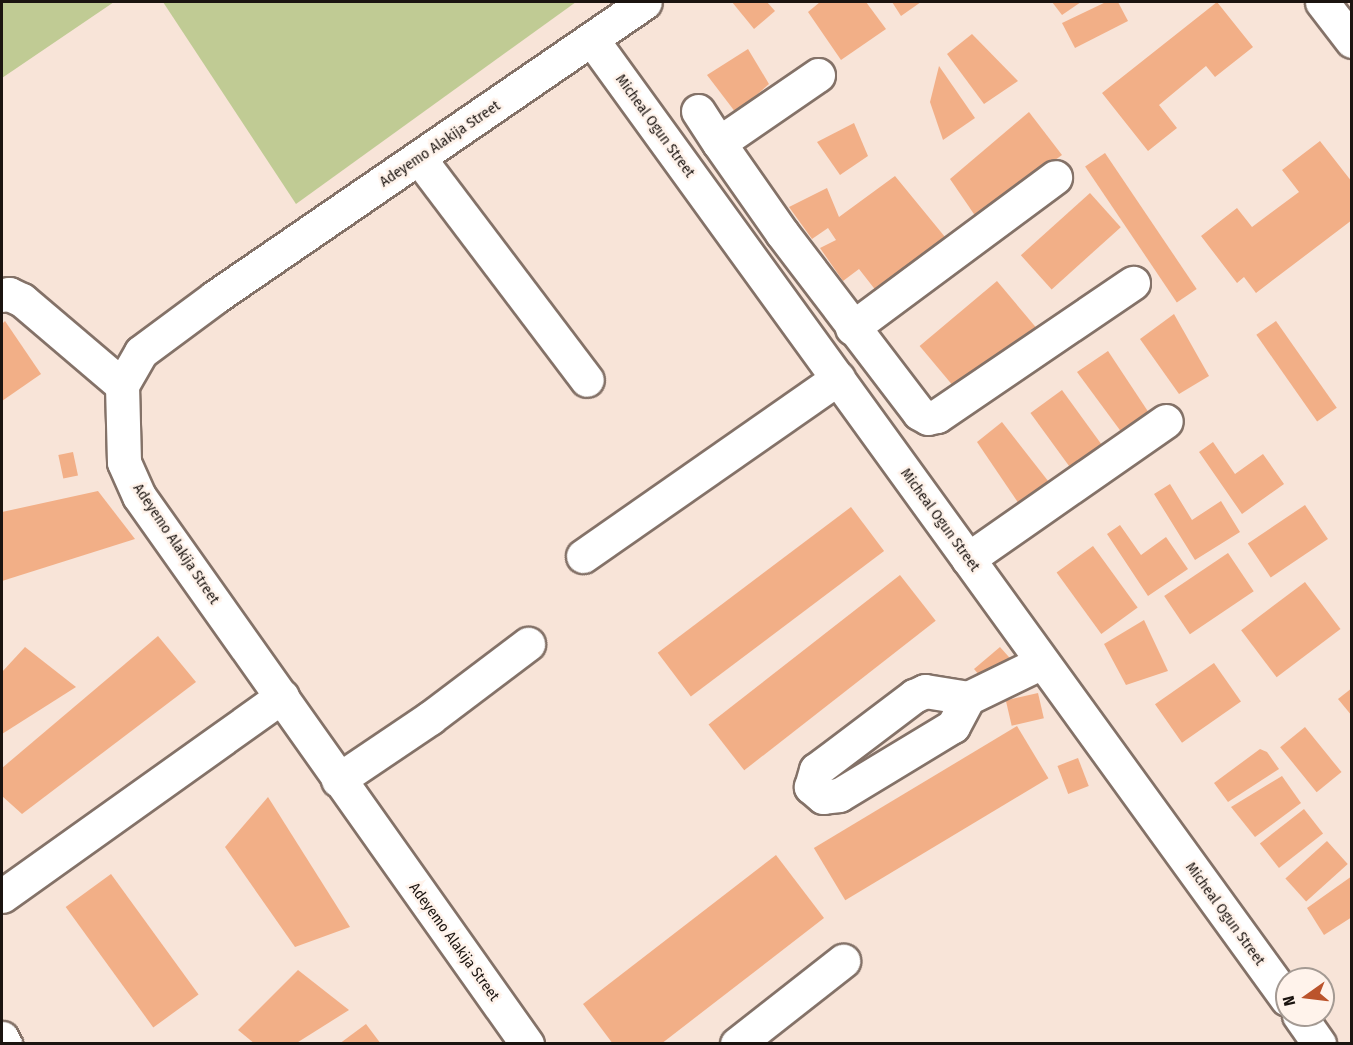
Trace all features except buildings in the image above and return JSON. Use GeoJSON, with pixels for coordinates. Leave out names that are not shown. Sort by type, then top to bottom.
{"type":"FeatureCollection","features":[{"type":"Feature","properties":{"kind":"street","name":"Adeyemo Alakija Street"},"geometry":{"type":"LineString","coordinates":[[527,1044],[338,780],[282,696],[140,496],[124,462],[122,385],[141,352],[215,297],[593,41],[645,2]]}},
{"type":"Feature","properties":{"kind":"street"},"geometry":{"type":"LineString","coordinates":[[1323,2],[1352,41]]}},
{"type":"Feature","properties":{"kind":"street","name":"Micheal Ogun Street"},"geometry":{"type":"LineString","coordinates":[[593,41],[1275,982]]}},
{"type":"Feature","properties":{"kind":"street"},"geometry":{"type":"LineString","coordinates":[[719,142],[818,75]]}},
{"type":"Feature","properties":{"kind":"street"},"geometry":{"type":"LineString","coordinates":[[698,111],[782,233],[852,328],[919,413],[928,418],[950,408],[1132,283]]}},
{"type":"Feature","properties":{"kind":"street"},"geometry":{"type":"LineString","coordinates":[[419,158],[587,380]]}},
{"type":"Feature","properties":{"kind":"street"},"geometry":{"type":"LineString","coordinates":[[852,328],[1055,177]]}},
{"type":"Feature","properties":{"kind":"street"},"geometry":{"type":"LineString","coordinates":[[750,256],[782,233]]}},
{"type":"Feature","properties":{"kind":"street"},"geometry":{"type":"LineString","coordinates":[[2,295],[22,300],[122,385]]}},
{"type":"Feature","properties":{"kind":"street"},"geometry":{"type":"LineString","coordinates":[[583,556],[838,378]]}},
{"type":"Feature","properties":{"kind":"street"},"geometry":{"type":"LineString","coordinates":[[968,558],[1167,421]]}},
{"type":"Feature","properties":{"kind":"street"},"geometry":{"type":"LineString","coordinates":[[338,780],[430,718],[528,644]]}},
{"type":"Feature","properties":{"kind":"street"},"geometry":{"type":"LineString","coordinates":[[968,698],[1042,662]]}},
{"type":"Feature","properties":{"kind":"street"},"geometry":{"type":"LineString","coordinates":[[2,896],[282,696]]}},
{"type":"Feature","properties":{"kind":"street"},"geometry":{"type":"LineString","coordinates":[[737,1044],[843,961]]}},
{"type":"Feature","properties":{"kind":"street"},"geometry":{"type":"LineString","coordinates":[[1307,1027],[1319,1044]]}},
{"type":"Feature","properties":{"kind":"street"},"geometry":{"type":"LineString","coordinates":[[2,1038],[5,1044]]}},
{"type":"Feature","properties":{"kind":"green space"},"geometry":{"type":"Polygon","coordinates":[[[2,2],[114,2],[2,78],[2,2]]]}},
{"type":"Feature","properties":{"kind":"green space"},"geometry":{"type":"Polygon","coordinates":[[[163,2],[576,2],[296,204],[163,2]]]}}]}
